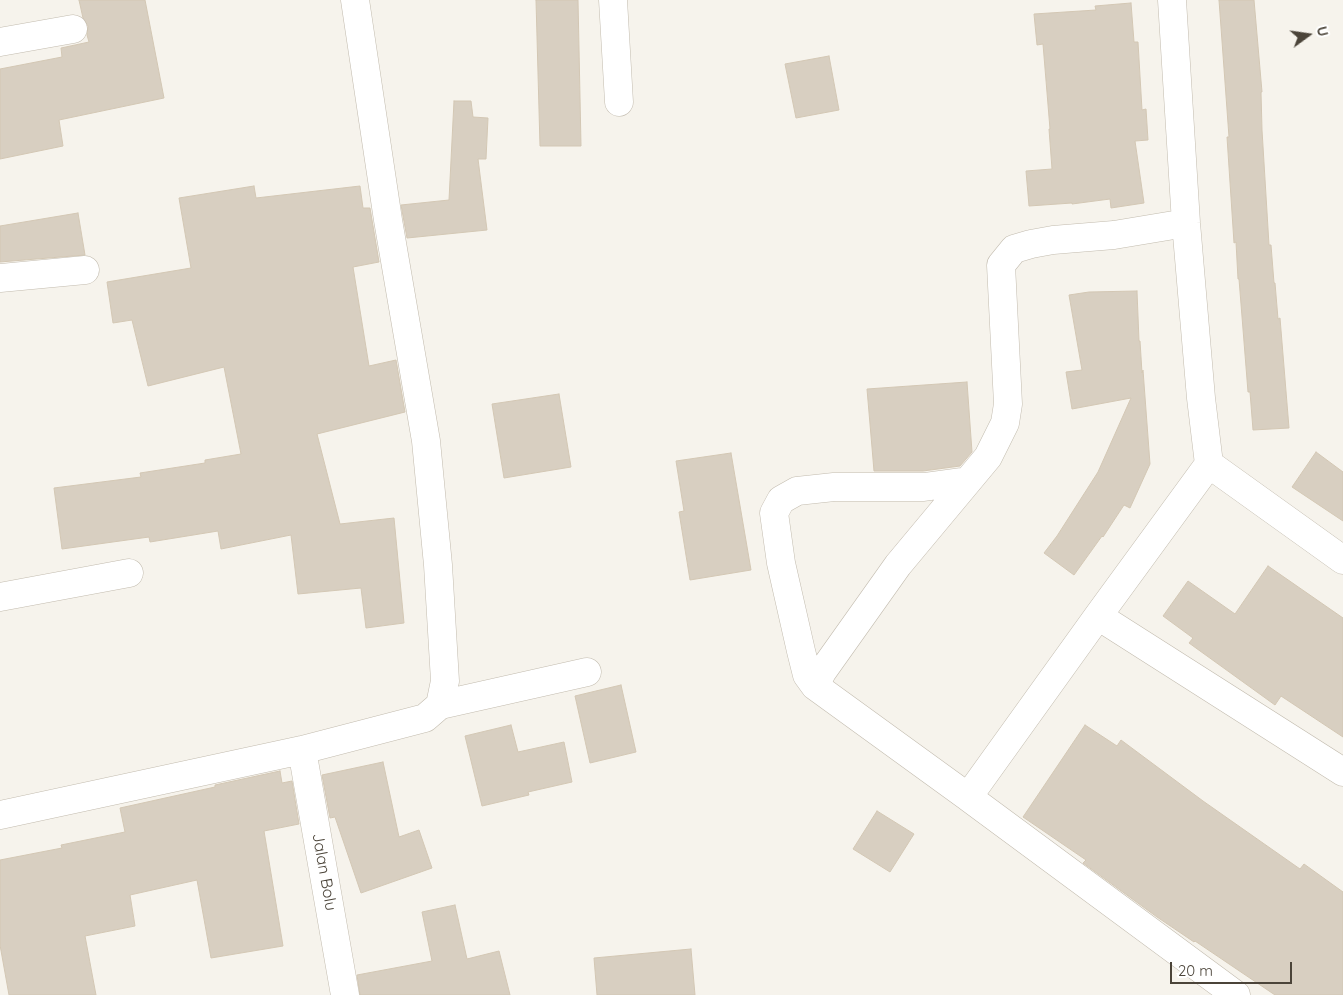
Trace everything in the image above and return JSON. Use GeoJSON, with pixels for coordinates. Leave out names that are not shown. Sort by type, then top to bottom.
{"type":"FeatureCollection","features":[{"type":"Feature","properties":{"kind":"street"},"geometry":{"type":"LineString","coordinates":[[355,0],[388,220],[426,441],[438,565],[445,681],[440,705]]}},
{"type":"Feature","properties":{"kind":"street"},"geometry":{"type":"LineString","coordinates":[[613,0],[619,102]]}},
{"type":"Feature","properties":{"kind":"street"},"geometry":{"type":"LineString","coordinates":[[968,797],[1209,464],[1201,398],[1186,223],[1172,0]]}},
{"type":"Feature","properties":{"kind":"street"},"geometry":{"type":"LineString","coordinates":[[0,42],[73,29]]}},
{"type":"Feature","properties":{"kind":"street"},"geometry":{"type":"LineString","coordinates":[[815,686],[827,665],[898,565],[988,457],[1005,423],[1008,404],[1000,265],[1014,248],[1031,244],[1053,240],[1114,235],[1186,223]]}},
{"type":"Feature","properties":{"kind":"street"},"geometry":{"type":"LineString","coordinates":[[0,278],[85,270]]}},
{"type":"Feature","properties":{"kind":"street"},"geometry":{"type":"LineString","coordinates":[[1209,464],[1343,560]]}},
{"type":"Feature","properties":{"kind":"street"},"geometry":{"type":"LineString","coordinates":[[968,481],[924,487],[834,487],[797,491],[781,500],[774,513],[781,563],[807,675],[815,686],[1236,995]]}},
{"type":"Feature","properties":{"kind":"street"},"geometry":{"type":"LineString","coordinates":[[0,596],[129,573]]}},
{"type":"Feature","properties":{"kind":"street"},"geometry":{"type":"LineString","coordinates":[[1098,616],[1343,772]]}},
{"type":"Feature","properties":{"kind":"street"},"geometry":{"type":"LineString","coordinates":[[0,815],[302,750],[425,718],[440,705],[587,672]]}},
{"type":"Feature","properties":{"kind":"street","name":"Jalan Bolu"},"geometry":{"type":"LineString","coordinates":[[302,750],[345,995]]}},
{"type":"Feature","properties":{"kind":"building"},"geometry":{"type":"Polygon","coordinates":[[[79,0],[145,0],[164,98],[59,120],[63,146],[0,159],[0,69],[62,57],[61,48],[89,42],[87,35],[88,26],[83,18],[79,0]]]}},
{"type":"Feature","properties":{"kind":"building"},"geometry":{"type":"Polygon","coordinates":[[[536,0],[578,0],[581,146],[540,146],[536,0]]]}},
{"type":"Feature","properties":{"kind":"building"},"geometry":{"type":"Polygon","coordinates":[[[1219,0],[1254,0],[1262,92],[1262,130],[1269,245],[1271,245],[1278,319],[1280,318],[1289,428],[1253,430],[1250,392],[1248,392],[1236,242],[1234,243],[1227,137],[1229,137],[1219,0]]]}},
{"type":"Feature","properties":{"kind":"building"},"geometry":{"type":"Polygon","coordinates":[[[1131,3],[1134,42],[1138,42],[1142,110],[1146,109],[1148,140],[1135,141],[1144,203],[1111,208],[1110,199],[1072,204],[1029,206],[1026,171],[1052,169],[1043,44],[1037,45],[1034,14],[1096,10],[1095,6],[1131,3]]]}},
{"type":"Feature","properties":{"kind":"building"},"geometry":{"type":"Polygon","coordinates":[[[829,56],[839,110],[796,118],[785,64],[829,56]]]}},
{"type":"Feature","properties":{"kind":"building"},"geometry":{"type":"Polygon","coordinates":[[[454,101],[471,101],[473,117],[488,118],[486,159],[478,159],[487,230],[407,238],[401,205],[449,200],[454,101]]]}},
{"type":"Feature","properties":{"kind":"building"},"geometry":{"type":"Polygon","coordinates":[[[254,186],[256,198],[360,186],[363,208],[370,208],[379,262],[353,267],[369,366],[396,360],[405,412],[317,434],[340,524],[394,518],[404,623],[366,628],[361,588],[298,594],[291,535],[221,549],[218,531],[150,542],[149,537],[62,549],[54,488],[141,477],[140,473],[205,463],[205,460],[241,454],[224,367],[148,386],[132,320],[113,323],[107,282],[191,268],[179,198],[254,186]]]}},
{"type":"Feature","properties":{"kind":"building"},"geometry":{"type":"Polygon","coordinates":[[[78,213],[85,255],[0,262],[0,226],[78,213]]]}},
{"type":"Feature","properties":{"kind":"building"},"geometry":{"type":"Polygon","coordinates":[[[1137,291],[1139,341],[1150,464],[1130,508],[1124,505],[1103,537],[1074,575],[1044,553],[1098,472],[1131,398],[1072,409],[1066,372],[1082,370],[1069,295],[1089,292],[1137,291]]]}},
{"type":"Feature","properties":{"kind":"building"},"geometry":{"type":"Polygon","coordinates":[[[967,382],[972,452],[960,466],[923,471],[874,471],[867,389],[967,382]]]}},
{"type":"Feature","properties":{"kind":"building"},"geometry":{"type":"Polygon","coordinates":[[[559,394],[571,467],[504,478],[492,404],[559,394]]]}},
{"type":"Feature","properties":{"kind":"building"},"geometry":{"type":"Polygon","coordinates":[[[1316,452],[1343,472],[1343,521],[1292,487],[1316,452]]]}},
{"type":"Feature","properties":{"kind":"building"},"geometry":{"type":"Polygon","coordinates":[[[731,453],[751,570],[690,580],[679,512],[684,511],[676,461],[731,453]]]}},
{"type":"Feature","properties":{"kind":"building"},"geometry":{"type":"Polygon","coordinates":[[[1268,566],[1343,618],[1343,737],[1281,696],[1275,705],[1189,643],[1193,638],[1163,616],[1188,581],[1235,614],[1268,566]]]}},
{"type":"Feature","properties":{"kind":"building"},"geometry":{"type":"Polygon","coordinates":[[[621,685],[636,752],[590,763],[575,696],[621,685]]]}},
{"type":"Feature","properties":{"kind":"building"},"geometry":{"type":"Polygon","coordinates":[[[511,725],[518,752],[564,742],[572,782],[528,792],[529,795],[482,806],[465,736],[511,725]]]}},
{"type":"Feature","properties":{"kind":"building"},"geometry":{"type":"Polygon","coordinates":[[[1085,725],[1117,746],[1121,740],[1203,801],[1300,869],[1304,864],[1343,892],[1343,995],[1275,995],[1157,917],[1083,863],[1086,860],[1023,817],[1085,725]]]}},
{"type":"Feature","properties":{"kind":"building"},"geometry":{"type":"Polygon","coordinates":[[[383,762],[399,837],[419,830],[432,868],[361,893],[335,817],[330,818],[322,775],[383,762]]]}},
{"type":"Feature","properties":{"kind":"building"},"geometry":{"type":"Polygon","coordinates":[[[280,771],[282,783],[292,781],[299,824],[264,831],[283,946],[211,958],[197,880],[130,895],[135,926],[85,936],[96,995],[9,995],[0,945],[0,860],[62,848],[61,845],[125,832],[120,808],[280,771]]]}},
{"type":"Feature","properties":{"kind":"building"},"geometry":{"type":"Polygon","coordinates":[[[877,811],[914,834],[890,872],[853,849],[877,811]]]}},
{"type":"Feature","properties":{"kind":"building"},"geometry":{"type":"Polygon","coordinates":[[[455,905],[467,959],[499,951],[510,995],[360,995],[357,975],[432,961],[422,912],[455,905]]]}},
{"type":"Feature","properties":{"kind":"building"},"geometry":{"type":"Polygon","coordinates":[[[691,949],[695,995],[597,995],[594,958],[691,949]]]}}]}
